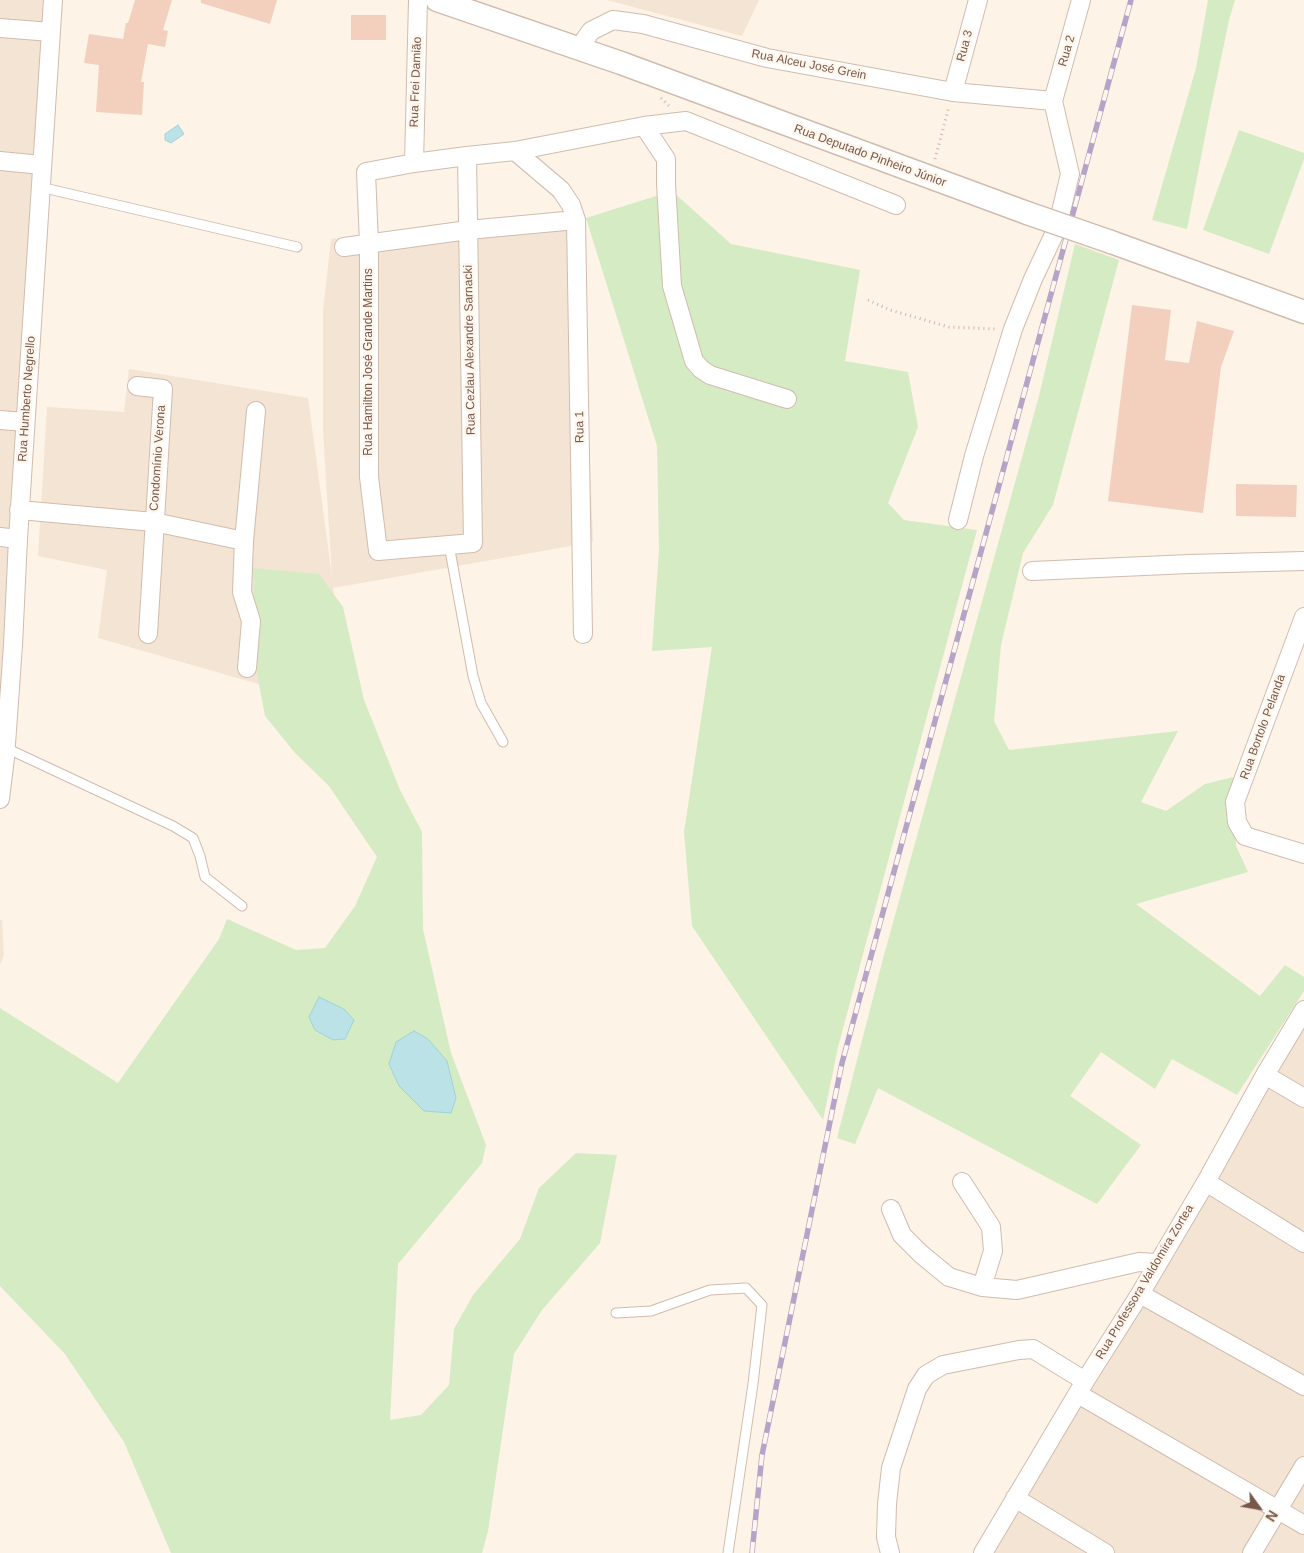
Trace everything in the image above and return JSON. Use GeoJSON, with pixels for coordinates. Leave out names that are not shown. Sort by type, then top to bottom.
{"type":"FeatureCollection","features":[{"type":"Feature","properties":{"kind":"street","name":"Rua Humberto Negrello"},"geometry":{"type":"LineString","coordinates":[[0,799],[9,538],[19,510],[53,0]]}},
{"type":"Feature","properties":{"kind":"street","name":"Rua Frei Damião"},"geometry":{"type":"LineString","coordinates":[[414,163],[418,0]]}},
{"type":"Feature","properties":{"kind":"street","name":"Rua 3"},"geometry":{"type":"LineString","coordinates":[[952,92],[978,0]]}},
{"type":"Feature","properties":{"kind":"street","name":"Rua 2"},"geometry":{"type":"LineString","coordinates":[[1053,101],[1081,0]]}},
{"type":"Feature","properties":{"kind":"street","name":"Rua Deputado Pinheiro Júnior"},"geometry":{"type":"LineString","coordinates":[[442,1],[579,48],[1026,214],[1111,242],[1304,312]]}},
{"type":"Feature","properties":{"kind":"street","name":"Rua Alceu José Grein"},"geometry":{"type":"LineString","coordinates":[[579,48],[591,31],[613,20],[644,24],[767,58],[952,92],[1053,101]]}},
{"type":"Feature","properties":{"kind":"street"},"geometry":{"type":"LineString","coordinates":[[0,28],[51,32]]}},
{"type":"Feature","properties":{"kind":"street"},"geometry":{"type":"LineString","coordinates":[[958,520],[974,456],[1013,330],[1033,279],[1057,228],[1070,174],[1053,101]]}},
{"type":"Feature","properties":{"kind":"street"},"geometry":{"type":"LineString","coordinates":[[414,163],[515,151],[644,126],[686,121],[896,205]]}},
{"type":"Feature","properties":{"kind":"street"},"geometry":{"type":"LineString","coordinates":[[644,126],[666,159],[672,286],[694,361],[710,375],[787,399]]}},
{"type":"Feature","properties":{"kind":"street"},"geometry":{"type":"LineString","coordinates":[[344,247],[468,230],[576,220],[571,205],[561,190],[515,151]]}},
{"type":"Feature","properties":{"kind":"street","name":"Rua Cezlau Alexandre Sarnacki"},"geometry":{"type":"LineString","coordinates":[[449,545],[473,543],[467,156]]}},
{"type":"Feature","properties":{"kind":"street"},"geometry":{"type":"LineString","coordinates":[[0,160],[42,165]]}},
{"type":"Feature","properties":{"kind":"street","name":"Rua Hamilton José Grande Martins"},"geometry":{"type":"LineString","coordinates":[[414,163],[366,172],[369,244],[369,476],[378,551],[449,545]]}},
{"type":"Feature","properties":{"kind":"street","name":"Rua 1"},"geometry":{"type":"LineString","coordinates":[[576,220],[583,634]]}},
{"type":"Feature","properties":{"kind":"street","name":"Condomínio Verona"},"geometry":{"type":"LineString","coordinates":[[137,386],[163,389],[148,634]]}},
{"type":"Feature","properties":{"kind":"street"},"geometry":{"type":"LineString","coordinates":[[247,668],[251,621],[242,592],[244,541],[256,411]]}},
{"type":"Feature","properties":{"kind":"street"},"geometry":{"type":"LineString","coordinates":[[0,420],[25,422]]}},
{"type":"Feature","properties":{"kind":"street","name":"Condomínio Verona"},"geometry":{"type":"LineString","coordinates":[[19,510],[154,522],[244,541]]}},
{"type":"Feature","properties":{"kind":"street"},"geometry":{"type":"LineString","coordinates":[[1032,571],[1304,561]]}},
{"type":"Feature","properties":{"kind":"street","name":"Rua Bortolo Pelanda"},"geometry":{"type":"LineString","coordinates":[[1304,617],[1235,802],[1237,822],[1245,836],[1304,854]]}},
{"type":"Feature","properties":{"kind":"street","name":"Rua Professora Valdomira Zortea"},"geometry":{"type":"LineString","coordinates":[[983,1553],[1081,1387],[1140,1294],[1304,1010]]}},
{"type":"Feature","properties":{"kind":"street"},"geometry":{"type":"LineString","coordinates":[[1265,1075],[1304,1098]]}},
{"type":"Feature","properties":{"kind":"street"},"geometry":{"type":"LineString","coordinates":[[962,1182],[991,1227],[993,1250],[982,1287]]}},
{"type":"Feature","properties":{"kind":"street"},"geometry":{"type":"LineString","coordinates":[[1206,1182],[1304,1244]]}},
{"type":"Feature","properties":{"kind":"street"},"geometry":{"type":"LineString","coordinates":[[891,1209],[902,1234],[921,1254],[949,1277],[982,1287],[1017,1290],[1139,1262],[1158,1263]]}},
{"type":"Feature","properties":{"kind":"street"},"geometry":{"type":"LineString","coordinates":[[1140,1294],[1304,1386]]}},
{"type":"Feature","properties":{"kind":"street"},"geometry":{"type":"LineString","coordinates":[[890,1553],[886,1536],[891,1468],[917,1389],[926,1375],[943,1365],[1033,1349],[1081,1387],[1304,1525]]}},
{"type":"Feature","properties":{"kind":"street"},"geometry":{"type":"LineString","coordinates":[[1252,1553],[1304,1466]]}},
{"type":"Feature","properties":{"kind":"street"},"geometry":{"type":"LineString","coordinates":[[1015,1498],[1105,1553]]}},
{"type":"Feature","properties":{"kind":"lane"},"geometry":{"type":"LineString","coordinates":[[40,186],[297,248]]}},
{"type":"Feature","properties":{"kind":"lane"},"geometry":{"type":"LineString","coordinates":[[449,545],[473,676],[481,703],[503,742]]}},
{"type":"Feature","properties":{"kind":"lane"},"geometry":{"type":"LineString","coordinates":[[3,754],[173,826],[193,838],[205,877],[242,906]]}},
{"type":"Feature","properties":{"kind":"lane"},"geometry":{"type":"LineString","coordinates":[[616,1312],[651,1311],[710,1290],[746,1288],[762,1305],[754,1384],[728,1553]]}},
{"type":"Feature","properties":{"kind":"path"},"geometry":{"type":"LineString","coordinates":[[930,178],[952,92]]}},
{"type":"Feature","properties":{"kind":"path"},"geometry":{"type":"LineString","coordinates":[[868,300],[890,310],[949,327],[1013,330]]}},
{"type":"Feature","properties":{"kind":"shaded area"},"geometry":{"type":"Polygon","coordinates":[[[0,0],[47,0],[0,753],[0,0]]]}},
{"type":"Feature","properties":{"kind":"shaded area"},"geometry":{"type":"Polygon","coordinates":[[[607,0],[759,0],[742,36],[607,0]]]}},
{"type":"Feature","properties":{"kind":"shaded area"},"geometry":{"type":"Polygon","coordinates":[[[580,211],[593,542],[333,588],[349,710],[98,638],[107,570],[38,556],[47,407],[124,412],[129,369],[308,398],[332,577],[323,431],[323,312],[331,239],[580,211]]]}},
{"type":"Feature","properties":{"kind":"shaded area"},"geometry":{"type":"Polygon","coordinates":[[[0,920],[2,920],[4,955],[0,965],[0,920]]]}},
{"type":"Feature","properties":{"kind":"shaded area"},"geometry":{"type":"Polygon","coordinates":[[[1304,1000],[1304,1553],[974,1553],[1193,1189],[1304,1000]]]}},
{"type":"Feature","properties":{"kind":"green space"},"geometry":{"type":"Polygon","coordinates":[[[1208,0],[1235,0],[1229,20],[1187,229],[1152,220],[1196,68],[1208,0]]]}},
{"type":"Feature","properties":{"kind":"green space"},"geometry":{"type":"Polygon","coordinates":[[[1239,130],[1304,153],[1304,159],[1269,254],[1203,230],[1239,130]]]}},
{"type":"Feature","properties":{"kind":"green space"},"geometry":{"type":"Polygon","coordinates":[[[672,191],[731,244],[860,270],[845,361],[908,372],[918,427],[888,503],[904,520],[977,530],[838,1047],[823,1120],[692,926],[684,832],[712,647],[652,651],[659,549],[657,446],[586,218],[672,191]]]}},
{"type":"Feature","properties":{"kind":"green space"},"geometry":{"type":"Polygon","coordinates":[[[1075,244],[1119,260],[1053,505],[1023,553],[1001,645],[994,721],[1009,750],[1178,731],[1141,802],[1166,811],[1205,784],[1233,777],[1236,846],[1248,872],[1136,904],[1260,996],[1285,965],[1304,977],[1304,991],[1237,1095],[1172,1059],[1155,1089],[1101,1052],[1070,1096],[1141,1145],[1097,1204],[878,1088],[855,1144],[837,1138],[884,955],[1039,396],[1075,244]]]}},
{"type":"Feature","properties":{"kind":"green space"},"geometry":{"type":"Polygon","coordinates":[[[253,568],[319,574],[343,607],[364,700],[400,790],[422,832],[423,929],[451,1053],[486,1145],[482,1163],[398,1264],[390,1420],[421,1415],[449,1385],[454,1329],[473,1295],[520,1239],[539,1188],[576,1153],[617,1155],[600,1243],[542,1310],[514,1354],[488,1531],[482,1553],[171,1553],[124,1442],[65,1354],[0,1286],[0,1008],[118,1083],[219,939],[227,919],[296,950],[325,948],[355,906],[377,857],[329,786],[295,753],[265,716],[256,669],[253,568]]]}},
{"type":"Feature","properties":{"kind":"water"},"geometry":{"type":"Polygon","coordinates":[[[178,125],[184,134],[171,143],[165,140],[165,134],[178,125]]]}},
{"type":"Feature","properties":{"kind":"water"},"geometry":{"type":"Polygon","coordinates":[[[319,997],[344,1009],[354,1020],[345,1039],[333,1040],[315,1030],[309,1017],[319,997]]]}},
{"type":"Feature","properties":{"kind":"water"},"geometry":{"type":"Polygon","coordinates":[[[414,1031],[428,1039],[447,1061],[456,1098],[451,1113],[424,1111],[399,1086],[389,1064],[396,1042],[414,1031]]]}},
{"type":"Feature","properties":{"kind":"building"},"geometry":{"type":"Polygon","coordinates":[[[135,0],[172,0],[163,30],[168,31],[165,47],[148,44],[141,82],[144,82],[142,115],[96,112],[99,65],[84,63],[89,34],[123,39],[126,23],[128,23],[135,0]]]}},
{"type":"Feature","properties":{"kind":"building"},"geometry":{"type":"Polygon","coordinates":[[[201,0],[277,0],[270,24],[201,3],[201,0]]]}},
{"type":"Feature","properties":{"kind":"building"},"geometry":{"type":"Polygon","coordinates":[[[351,15],[386,15],[386,40],[351,40],[351,15]]]}},
{"type":"Feature","properties":{"kind":"building"},"geometry":{"type":"Polygon","coordinates":[[[1132,305],[1171,310],[1165,360],[1189,363],[1197,321],[1234,331],[1221,367],[1203,513],[1108,501],[1132,305]]]}},
{"type":"Feature","properties":{"kind":"building"},"geometry":{"type":"Polygon","coordinates":[[[1236,484],[1297,485],[1296,517],[1236,516],[1236,484]]]}},
{"type":"Feature","properties":{"kind":"railway"},"geometry":{"type":"LineString","coordinates":[[752,1553],[762,1455],[842,1063],[1131,0]]}}]}
